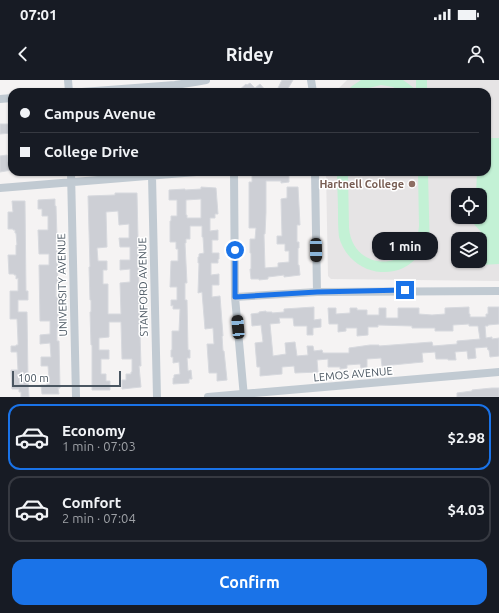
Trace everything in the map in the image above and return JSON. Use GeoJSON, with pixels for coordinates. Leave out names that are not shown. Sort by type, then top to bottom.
{"type":"FeatureCollection","features":[{"type":"Feature","properties":{"kind":"street"},"geometry":{"type":"LineString","coordinates":[[135,88],[175,85],[206,80]]}},
{"type":"Feature","properties":{"kind":"street","name":"UNIVERSITY AVENUE"},"geometry":{"type":"LineString","coordinates":[[71,176],[76,397]]}},
{"type":"Feature","properties":{"kind":"street"},"geometry":{"type":"LineString","coordinates":[[0,188],[152,176]]}},
{"type":"Feature","properties":{"kind":"street","name":"STANFORD AVENUE"},"geometry":{"type":"LineString","coordinates":[[152,176],[157,397]]}},
{"type":"Feature","properties":{"kind":"street"},"geometry":{"type":"LineString","coordinates":[[234,176],[235,297],[244,396]]}},
{"type":"Feature","properties":{"kind":"street"},"geometry":{"type":"LineString","coordinates":[[314,176],[317,292]]}},
{"type":"Feature","properties":{"kind":"street"},"geometry":{"type":"LineString","coordinates":[[235,297],[317,292],[499,291]]}},
{"type":"Feature","properties":{"kind":"street","name":"LEMOS AVENUE"},"geometry":{"type":"LineString","coordinates":[[208,397],[244,396],[499,372]]}},
{"type":"Feature","properties":{"kind":"shaded area","name":"Hartnell College"},"geometry":{"type":"Polygon","coordinates":[[[347,80],[499,80],[499,281],[331,279],[328,276],[326,176],[491,176],[491,88],[339,88],[347,80]]]}},
{"type":"Feature","properties":{"kind":"green space"},"geometry":{"type":"Polygon","coordinates":[[[361,80],[403,80],[414,88],[395,88],[381,85],[369,88],[350,88],[361,80]]]}},
{"type":"Feature","properties":{"kind":"green space"},"geometry":{"type":"Polygon","coordinates":[[[416,80],[427,80],[427,88],[416,88],[416,80]]]}},
{"type":"Feature","properties":{"kind":"green space"},"geometry":{"type":"Polygon","coordinates":[[[491,138],[499,138],[499,264],[487,265],[487,232],[481,232],[474,224],[487,224],[487,188],[476,188],[477,176],[491,176],[491,138]]]}},
{"type":"Feature","properties":{"kind":"green space"},"geometry":{"type":"Polygon","coordinates":[[[337,176],[348,176],[349,228],[353,243],[361,254],[372,260],[384,262],[397,259],[407,252],[415,241],[419,226],[418,176],[428,176],[430,255],[419,255],[407,266],[397,270],[381,272],[367,269],[354,261],[341,244],[338,224],[337,176]]]}},
{"type":"Feature","properties":{"kind":"building"},"geometry":{"type":"Polygon","coordinates":[[[282,80],[293,80],[288,88],[278,88],[282,80]]]}},
{"type":"Feature","properties":{"kind":"building"},"geometry":{"type":"Polygon","coordinates":[[[250,83],[255,88],[242,88],[246,84],[247,85],[250,83]]]}},
{"type":"Feature","properties":{"kind":"building"},"geometry":{"type":"Polygon","coordinates":[[[260,84],[264,88],[255,88],[260,84]]]}},
{"type":"Feature","properties":{"kind":"building"},"geometry":{"type":"Polygon","coordinates":[[[0,124],[8,124],[8,133],[0,134],[0,124]]]}},
{"type":"Feature","properties":{"kind":"building"},"geometry":{"type":"Polygon","coordinates":[[[7,155],[8,171],[0,172],[0,156],[7,155]]]}},
{"type":"Feature","properties":{"kind":"building"},"geometry":{"type":"Polygon","coordinates":[[[252,176],[289,176],[289,182],[281,183],[281,181],[266,181],[264,234],[265,268],[278,267],[278,263],[289,262],[289,251],[285,251],[285,244],[277,244],[277,236],[282,236],[281,199],[287,198],[287,187],[298,187],[300,225],[297,225],[297,242],[299,242],[298,265],[300,275],[284,277],[284,275],[259,280],[251,279],[250,239],[255,239],[256,228],[249,228],[249,182],[252,182],[252,176]]]}},
{"type":"Feature","properties":{"kind":"building"},"geometry":{"type":"Polygon","coordinates":[[[201,187],[216,188],[218,214],[215,214],[215,218],[210,218],[210,231],[218,230],[218,240],[212,240],[212,253],[219,253],[219,259],[218,263],[211,263],[211,275],[219,274],[219,285],[212,285],[212,297],[220,296],[223,351],[227,380],[217,381],[217,373],[209,373],[207,344],[214,344],[213,328],[205,329],[202,292],[198,293],[198,257],[199,254],[204,253],[202,226],[190,226],[190,239],[186,239],[185,243],[187,283],[185,283],[185,300],[187,300],[188,350],[190,350],[190,358],[187,358],[188,371],[191,370],[192,379],[189,379],[189,383],[173,384],[174,375],[180,374],[179,362],[173,363],[171,350],[172,331],[179,331],[180,309],[173,309],[173,305],[171,306],[171,300],[177,300],[177,287],[170,287],[171,261],[178,261],[178,249],[176,249],[176,242],[170,242],[170,221],[171,216],[177,216],[177,200],[169,200],[169,190],[201,189],[201,187]],[[201,199],[186,200],[187,218],[201,218],[201,199]]]}},
{"type":"Feature","properties":{"kind":"building"},"geometry":{"type":"Polygon","coordinates":[[[115,193],[137,193],[139,287],[141,287],[139,300],[141,366],[139,366],[141,387],[122,389],[122,380],[126,380],[126,374],[131,374],[132,372],[132,359],[122,359],[121,322],[109,322],[109,337],[99,338],[99,350],[109,350],[109,359],[101,359],[101,374],[106,374],[106,381],[110,381],[110,390],[92,390],[88,196],[115,195],[115,193]],[[118,211],[106,212],[107,247],[97,248],[98,261],[107,261],[107,270],[103,270],[103,284],[108,284],[108,314],[121,314],[120,283],[130,282],[130,269],[120,270],[120,260],[130,260],[130,247],[120,247],[119,238],[129,238],[129,224],[119,225],[118,211]]]}},
{"type":"Feature","properties":{"kind":"building"},"geometry":{"type":"Polygon","coordinates":[[[55,199],[58,284],[56,284],[56,297],[58,297],[57,341],[59,341],[60,388],[58,388],[59,394],[42,394],[41,385],[47,385],[46,378],[49,378],[48,366],[41,366],[41,357],[51,357],[50,343],[40,344],[40,335],[50,334],[50,321],[40,321],[39,265],[49,265],[49,254],[39,254],[38,230],[48,230],[48,216],[42,216],[42,209],[38,209],[38,200],[55,199]]]}},
{"type":"Feature","properties":{"kind":"building"},"geometry":{"type":"Polygon","coordinates":[[[12,201],[25,201],[26,291],[28,291],[28,300],[18,300],[18,312],[27,312],[29,397],[21,397],[21,392],[19,392],[19,389],[12,389],[11,370],[18,370],[17,352],[11,352],[11,346],[18,345],[18,341],[17,319],[10,319],[10,291],[18,291],[18,278],[16,279],[16,275],[14,274],[9,274],[8,255],[16,255],[17,245],[15,230],[8,229],[8,212],[13,212],[12,201]]]}},
{"type":"Feature","properties":{"kind":"building"},"geometry":{"type":"Polygon","coordinates":[[[314,307],[314,320],[321,319],[321,327],[313,328],[313,335],[307,335],[307,326],[294,326],[293,318],[279,318],[280,323],[270,324],[273,356],[286,354],[285,343],[295,342],[297,356],[308,355],[307,346],[313,346],[314,351],[322,350],[323,353],[349,353],[349,348],[370,345],[379,346],[432,342],[433,346],[457,344],[457,341],[480,339],[478,326],[469,326],[469,324],[453,325],[453,331],[435,331],[435,328],[412,328],[412,326],[378,325],[378,327],[368,327],[368,335],[357,336],[357,328],[346,328],[346,331],[338,332],[338,324],[329,324],[328,308],[336,308],[336,314],[350,313],[350,308],[357,308],[357,310],[367,310],[367,315],[379,315],[379,308],[386,308],[386,318],[398,318],[398,308],[419,308],[419,314],[432,315],[445,314],[445,308],[469,307],[470,317],[486,317],[486,314],[488,314],[488,307],[499,307],[499,324],[485,326],[486,338],[499,338],[499,356],[490,357],[487,347],[475,348],[476,358],[468,359],[467,351],[455,352],[456,360],[436,359],[435,352],[422,353],[423,362],[382,366],[381,358],[367,359],[367,367],[361,368],[360,364],[347,365],[347,368],[340,369],[340,367],[328,367],[328,359],[317,360],[318,372],[295,373],[294,366],[282,367],[282,374],[260,376],[260,367],[257,367],[255,343],[263,342],[261,325],[252,326],[251,314],[266,311],[272,313],[284,312],[284,309],[314,307]]]}},
{"type":"Feature","properties":{"kind":"building"},"geometry":{"type":"Polygon","coordinates":[[[499,388],[499,397],[457,397],[457,393],[499,388]]]}},
{"type":"Feature","properties":{"kind":"place","name":"Hartnell College"},"geometry":{"type":"Point","coordinates":[412,184]}},
{"type":"Feature","properties":{"kind":"route"},"geometry":{"type":"LineString","coordinates":[[235,250],[235,297],[317,292],[405,290]]}}]}
